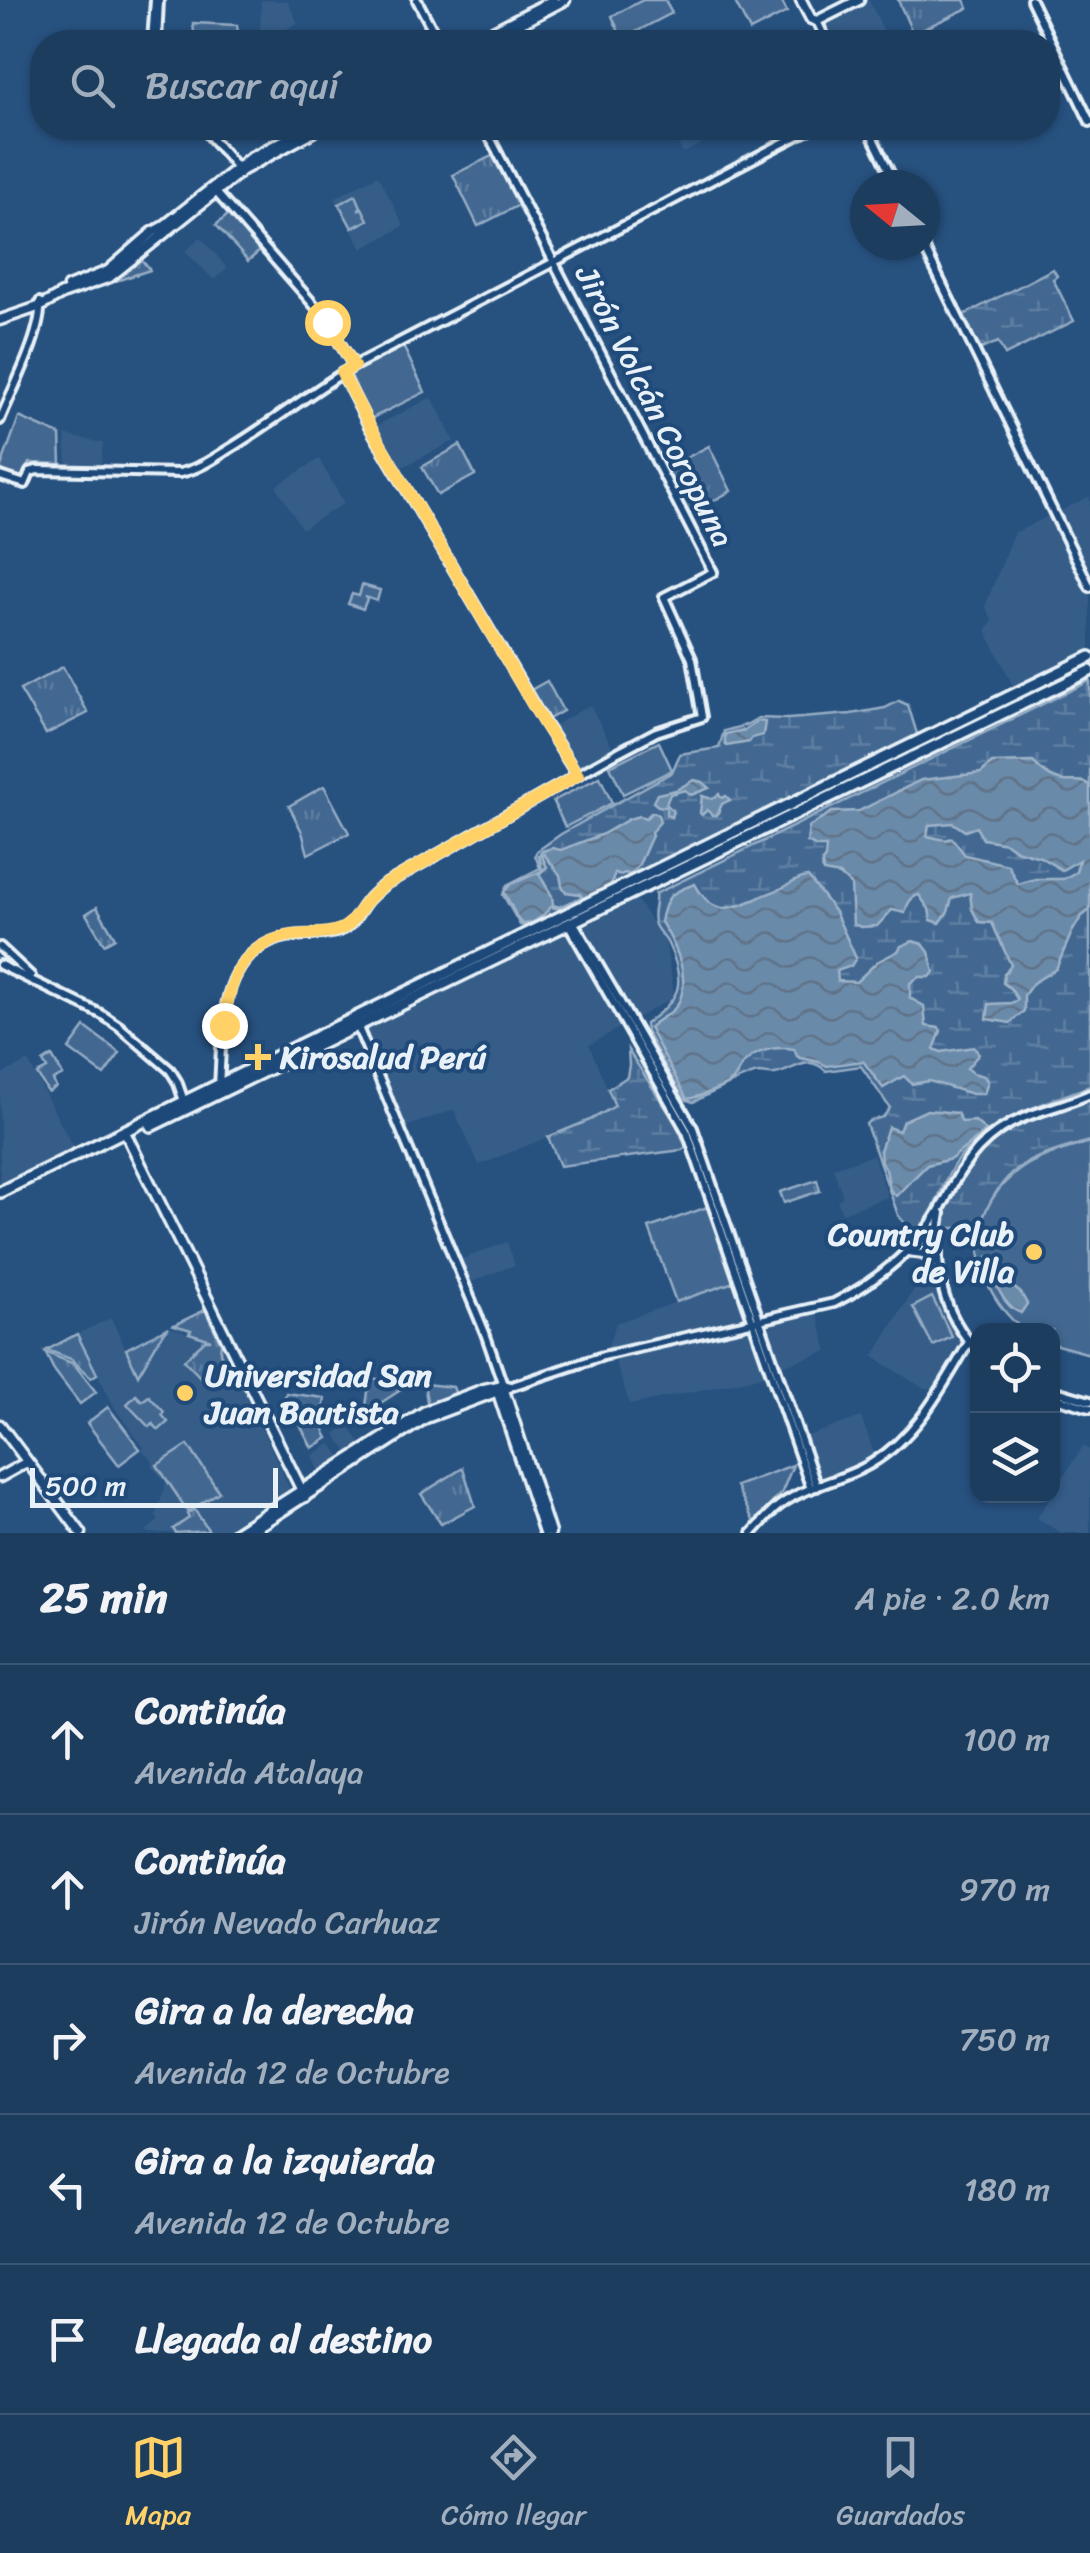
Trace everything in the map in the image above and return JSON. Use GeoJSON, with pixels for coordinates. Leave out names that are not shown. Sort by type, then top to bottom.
{"type":"FeatureCollection","features":[{"type":"Feature","properties":{"kind":"main road"},"geometry":{"type":"LineString","coordinates":[[495,30],[553,0]]}},
{"type":"Feature","properties":{"kind":"main road"},"geometry":{"type":"LineString","coordinates":[[508,30],[565,0]]}},
{"type":"Feature","properties":{"kind":"main road"},"geometry":{"type":"LineString","coordinates":[[804,0],[814,20],[860,0]]}},
{"type":"Feature","properties":{"kind":"main road"},"geometry":{"type":"LineString","coordinates":[[0,318],[114,274],[250,158],[285,140]]}},
{"type":"Feature","properties":{"kind":"main road"},"geometry":{"type":"LineString","coordinates":[[239,169],[296,140]]}},
{"type":"Feature","properties":{"kind":"main road"},"geometry":{"type":"LineString","coordinates":[[1085,673],[1075,673],[1075,668],[1090,658]]}},
{"type":"Feature","properties":{"kind":"main road"},"geometry":{"type":"LineString","coordinates":[[0,1195],[1090,658]]}},
{"type":"Feature","properties":{"kind":"main road"},"geometry":{"type":"LineString","coordinates":[[356,1022],[532,943],[1085,673]]}},
{"type":"Feature","properties":{"kind":"main road"},"geometry":{"type":"LineString","coordinates":[[595,912],[609,902],[604,895]]}},
{"type":"Feature","properties":{"kind":"main road"},"geometry":{"type":"LineString","coordinates":[[532,943],[527,936],[539,927]]}},
{"type":"Feature","properties":{"kind":"main road"},"geometry":{"type":"LineString","coordinates":[[126,1134],[220,1089]]}},
{"type":"Feature","properties":{"kind":"main road"},"geometry":{"type":"LineString","coordinates":[[126,1134],[301,1495]]}},
{"type":"Feature","properties":{"kind":"main road"},"geometry":{"type":"LineString","coordinates":[[248,1533],[425,1410],[503,1387],[547,1533]]}},
{"type":"Feature","properties":{"kind":"main road"},"geometry":{"type":"LineString","coordinates":[[0,1429],[78,1533]]}},
{"type":"Feature","properties":{"kind":"main road"},"geometry":{"type":"LineString","coordinates":[[0,1475],[24,1461]]}},
{"type":"Feature","properties":{"kind":"main road"},"geometry":{"type":"LineString","coordinates":[[235,1533],[301,1495]]}},
{"type":"Feature","properties":{"kind":"street"},"geometry":{"type":"LineString","coordinates":[[155,30],[157,0]]}},
{"type":"Feature","properties":{"kind":"street"},"geometry":{"type":"LineString","coordinates":[[417,0],[433,30]]}},
{"type":"Feature","properties":{"kind":"street"},"geometry":{"type":"LineString","coordinates":[[1031,0],[1046,30]]}},
{"type":"Feature","properties":{"kind":"street"},"geometry":{"type":"LineString","coordinates":[[814,20],[820,30]]}},
{"type":"Feature","properties":{"kind":"street"},"geometry":{"type":"LineString","coordinates":[[1060,60],[1090,122]]}},
{"type":"Feature","properties":{"kind":"street"},"geometry":{"type":"LineString","coordinates":[[214,140],[239,169]]}},
{"type":"Feature","properties":{"kind":"street","name":"Jirón Volcán Coropuna"},"geometry":{"type":"LineString","coordinates":[[491,140],[713,572],[664,596],[692,659],[702,718],[656,732],[578,775]]}},
{"type":"Feature","properties":{"kind":"street"},"geometry":{"type":"LineString","coordinates":[[0,476],[25,484],[30,472],[36,470],[180,473],[198,468],[354,366],[789,140]]}},
{"type":"Feature","properties":{"kind":"street"},"geometry":{"type":"LineString","coordinates":[[874,140],[889,170]]}},
{"type":"Feature","properties":{"kind":"street"},"geometry":{"type":"LineString","coordinates":[[214,190],[321,313],[354,366]]}},
{"type":"Feature","properties":{"kind":"street"},"geometry":{"type":"LineString","coordinates":[[930,260],[1090,587]]}},
{"type":"Feature","properties":{"kind":"street"},"geometry":{"type":"LineString","coordinates":[[0,420],[31,346],[40,317],[37,306]]}},
{"type":"Feature","properties":{"kind":"street"},"geometry":{"type":"LineString","coordinates":[[220,1089],[228,993],[236,972],[254,953],[282,938],[331,932],[350,925],[384,885],[578,775],[389,460],[342,373]]}},
{"type":"Feature","properties":{"kind":"street"},"geometry":{"type":"LineString","coordinates":[[571,924],[693,1128],[814,1488]]}},
{"type":"Feature","properties":{"kind":"street"},"geometry":{"type":"LineString","coordinates":[[0,947],[35,981]]}},
{"type":"Feature","properties":{"kind":"street"},"geometry":{"type":"LineString","coordinates":[[0,966],[120,1026],[170,1070],[184,1103]]}},
{"type":"Feature","properties":{"kind":"street"},"geometry":{"type":"LineString","coordinates":[[356,1022],[485,1332],[503,1387],[603,1356],[834,1302],[906,1252],[930,1227],[962,1166],[994,1134],[1026,1117],[1090,1094]]}},
{"type":"Feature","properties":{"kind":"street"},"geometry":{"type":"LineString","coordinates":[[752,1533],[780,1505],[873,1462],[910,1432],[969,1342],[946,1301],[938,1266],[937,1242],[945,1200]]}},
{"type":"Feature","properties":{"kind":"street"},"geometry":{"type":"LineString","coordinates":[[906,1252],[923,1254],[938,1266]]}},
{"type":"Feature","properties":{"kind":"street"},"geometry":{"type":"LineString","coordinates":[[1060,1395],[1090,1404]]}},
{"type":"Feature","properties":{"kind":"shaded area"},"geometry":{"type":"Polygon","coordinates":[[[261,0],[287,1],[298,23],[285,30],[260,30],[261,0]]]}},
{"type":"Feature","properties":{"kind":"shaded area"},"geometry":{"type":"Polygon","coordinates":[[[869,0],[883,30],[824,30],[820,22],[869,0]]]}},
{"type":"Feature","properties":{"kind":"shaded area"},"geometry":{"type":"Polygon","coordinates":[[[676,140],[709,140],[683,153],[676,140]]]}},
{"type":"Feature","properties":{"kind":"shaded area"},"geometry":{"type":"Polygon","coordinates":[[[378,175],[404,226],[362,249],[335,198],[378,175]]]}},
{"type":"Feature","properties":{"kind":"shaded area"},"geometry":{"type":"Polygon","coordinates":[[[201,237],[227,268],[214,280],[185,251],[201,237]]]}},
{"type":"Feature","properties":{"kind":"shaded area"},"geometry":{"type":"Polygon","coordinates":[[[432,397],[454,441],[397,470],[372,428],[432,397]]]}},
{"type":"Feature","properties":{"kind":"shaded area"},"geometry":{"type":"Polygon","coordinates":[[[65,435],[103,443],[101,466],[67,463],[65,435]]]}},
{"type":"Feature","properties":{"kind":"shaded area"},"geometry":{"type":"Polygon","coordinates":[[[319,459],[344,503],[302,529],[276,486],[319,459]]]}},
{"type":"Feature","properties":{"kind":"shaded area"},"geometry":{"type":"Polygon","coordinates":[[[1090,496],[1090,578],[1058,512],[1090,496]]]}},
{"type":"Feature","properties":{"kind":"shaded area"},"geometry":{"type":"Polygon","coordinates":[[[1051,515],[1055,531],[1060,533],[1090,594],[1090,649],[1013,686],[986,630],[993,621],[985,606],[1014,533],[1051,515]]]}},
{"type":"Feature","properties":{"kind":"shaded area"},"geometry":{"type":"Polygon","coordinates":[[[590,705],[614,750],[578,770],[550,728],[590,705]]]}},
{"type":"Feature","properties":{"kind":"shaded area"},"geometry":{"type":"Polygon","coordinates":[[[637,900],[665,942],[674,991],[671,999],[589,1045],[615,1106],[479,1165],[454,1110],[402,1128],[361,1027],[637,900]]]}},
{"type":"Feature","properties":{"kind":"shaded area"},"geometry":{"type":"Polygon","coordinates":[[[28,1061],[74,1149],[0,1183],[0,1075],[28,1061]]]}},
{"type":"Feature","properties":{"kind":"shaded area"},"geometry":{"type":"Polygon","coordinates":[[[873,1155],[888,1197],[842,1213],[837,1200],[843,1197],[833,1168],[873,1155]]]}},
{"type":"Feature","properties":{"kind":"shaded area"},"geometry":{"type":"Polygon","coordinates":[[[507,1242],[515,1265],[471,1282],[462,1259],[507,1242]]]}},
{"type":"Feature","properties":{"kind":"shaded area"},"geometry":{"type":"Polygon","coordinates":[[[929,1264],[934,1266],[947,1316],[964,1343],[933,1389],[923,1388],[873,1357],[929,1264]]]}},
{"type":"Feature","properties":{"kind":"shaded area"},"geometry":{"type":"Polygon","coordinates":[[[734,1282],[751,1326],[816,1310],[828,1351],[747,1380],[630,1405],[613,1356],[606,1351],[616,1323],[734,1282]]]}},
{"type":"Feature","properties":{"kind":"shaded area"},"geometry":{"type":"Polygon","coordinates":[[[111,1318],[138,1374],[170,1327],[221,1343],[291,1491],[226,1533],[148,1533],[159,1520],[156,1516],[166,1482],[116,1410],[77,1334],[111,1318]]]}},
{"type":"Feature","properties":{"kind":"shaded area"},"geometry":{"type":"Polygon","coordinates":[[[861,1417],[875,1455],[820,1481],[805,1437],[861,1417]]]}},
{"type":"Feature","properties":{"kind":"shaded area"},"geometry":{"type":"Polygon","coordinates":[[[348,1425],[362,1446],[350,1455],[335,1434],[348,1425]]]}},
{"type":"Feature","properties":{"kind":"shaded area"},"geometry":{"type":"Polygon","coordinates":[[[331,1443],[342,1459],[320,1473],[313,1455],[331,1443]]]}},
{"type":"Feature","properties":{"kind":"shaded area"},"geometry":{"type":"Polygon","coordinates":[[[1083,1446],[1090,1450],[1090,1533],[1061,1533],[1037,1518],[1047,1503],[1060,1503],[1060,1482],[1083,1446]]]}},
{"type":"Feature","properties":{"kind":"green space"},"geometry":{"type":"Polygon","coordinates":[[[643,0],[665,0],[672,13],[639,30],[618,30],[612,16],[643,0]]]}},
{"type":"Feature","properties":{"kind":"green space"},"geometry":{"type":"Polygon","coordinates":[[[734,0],[781,0],[787,12],[749,30],[734,0]]]}},
{"type":"Feature","properties":{"kind":"green space"},"geometry":{"type":"Polygon","coordinates":[[[898,0],[964,0],[968,8],[921,30],[911,30],[898,0]]]}},
{"type":"Feature","properties":{"kind":"green space"},"geometry":{"type":"Polygon","coordinates":[[[193,23],[237,25],[238,30],[194,30],[193,23]]]}},
{"type":"Feature","properties":{"kind":"green space"},"geometry":{"type":"Polygon","coordinates":[[[494,155],[519,205],[478,226],[453,175],[494,155]]]}},
{"type":"Feature","properties":{"kind":"green space"},"geometry":{"type":"Polygon","coordinates":[[[356,195],[361,207],[358,210],[362,208],[368,220],[352,228],[339,204],[356,195]]]}},
{"type":"Feature","properties":{"kind":"green space"},"geometry":{"type":"Polygon","coordinates":[[[229,214],[261,250],[248,261],[216,225],[229,214]]]}},
{"type":"Feature","properties":{"kind":"green space"},"geometry":{"type":"Polygon","coordinates":[[[140,258],[150,270],[53,301],[114,279],[140,258]]]}},
{"type":"Feature","properties":{"kind":"green space"},"geometry":{"type":"Polygon","coordinates":[[[1053,269],[1057,276],[1053,279],[1074,321],[1005,355],[998,342],[979,350],[962,316],[1053,269]]]}},
{"type":"Feature","properties":{"kind":"green space"},"geometry":{"type":"Polygon","coordinates":[[[403,346],[425,392],[370,419],[350,373],[403,346]]]}},
{"type":"Feature","properties":{"kind":"green space"},"geometry":{"type":"Polygon","coordinates":[[[19,417],[60,435],[61,464],[29,463],[21,479],[0,469],[19,417]]]}},
{"type":"Feature","properties":{"kind":"green space"},"geometry":{"type":"Polygon","coordinates":[[[460,445],[475,475],[438,495],[422,467],[460,445]]]}},
{"type":"Feature","properties":{"kind":"green space"},"geometry":{"type":"Polygon","coordinates":[[[709,446],[731,491],[689,514],[665,469],[709,446]]]}},
{"type":"Feature","properties":{"kind":"green space"},"geometry":{"type":"Polygon","coordinates":[[[362,585],[380,590],[377,601],[365,597],[363,609],[348,604],[352,594],[359,596],[362,585]]]}},
{"type":"Feature","properties":{"kind":"green space"},"geometry":{"type":"Polygon","coordinates":[[[1090,659],[1090,667],[363,1020],[362,1017],[1090,659]]]}},
{"type":"Feature","properties":{"kind":"green space"},"geometry":{"type":"Polygon","coordinates":[[[63,667],[88,713],[46,734],[20,690],[63,667]]]}},
{"type":"Feature","properties":{"kind":"green space"},"geometry":{"type":"Polygon","coordinates":[[[547,681],[563,711],[545,721],[529,691],[547,681]]]}},
{"type":"Feature","properties":{"kind":"green space"},"geometry":{"type":"Polygon","coordinates":[[[1090,681],[1090,1086],[1017,1115],[969,1147],[951,1170],[932,1211],[913,1233],[898,1215],[866,1124],[883,1117],[890,1108],[861,1066],[826,1071],[807,1063],[775,1074],[752,1075],[693,1102],[684,1099],[645,1024],[666,1007],[678,981],[674,958],[654,921],[655,894],[1090,681]]]}},
{"type":"Feature","properties":{"kind":"green space"},"geometry":{"type":"Polygon","coordinates":[[[899,701],[908,705],[917,734],[914,738],[527,926],[520,925],[503,895],[507,885],[540,868],[537,851],[672,772],[680,754],[719,748],[724,731],[758,718],[851,714],[885,708],[899,701]]]}},
{"type":"Feature","properties":{"kind":"green space"},"geometry":{"type":"Polygon","coordinates":[[[659,742],[672,770],[623,794],[610,766],[659,742]]]}},
{"type":"Feature","properties":{"kind":"green space"},"geometry":{"type":"Polygon","coordinates":[[[600,777],[612,803],[565,827],[553,801],[600,777]]]}},
{"type":"Feature","properties":{"kind":"green space"},"geometry":{"type":"Polygon","coordinates":[[[324,786],[349,833],[308,854],[289,806],[324,786]]]}},
{"type":"Feature","properties":{"kind":"green space"},"geometry":{"type":"Polygon","coordinates":[[[97,907],[115,938],[104,944],[86,914],[97,907]]]}},
{"type":"Feature","properties":{"kind":"green space"},"geometry":{"type":"Polygon","coordinates":[[[85,1027],[120,1053],[104,1075],[69,1049],[85,1027]]]}},
{"type":"Feature","properties":{"kind":"green space"},"geometry":{"type":"Polygon","coordinates":[[[628,1050],[677,1125],[686,1147],[560,1166],[548,1137],[615,1106],[608,1089],[627,1077],[628,1050]]]}},
{"type":"Feature","properties":{"kind":"green space"},"geometry":{"type":"Polygon","coordinates":[[[52,1056],[63,1075],[53,1080],[56,1087],[48,1092],[37,1074],[47,1069],[43,1062],[52,1056]]]}},
{"type":"Feature","properties":{"kind":"green space"},"geometry":{"type":"Polygon","coordinates":[[[1090,1097],[1090,1141],[1020,1167],[998,1190],[979,1228],[943,1228],[950,1194],[980,1150],[1023,1120],[1090,1097]]]}},
{"type":"Feature","properties":{"kind":"green space","name":"Country Club de Villa"},"geometry":{"type":"Polygon","coordinates":[[[1090,1142],[1090,1354],[1060,1346],[1060,1323],[1016,1323],[992,1293],[979,1251],[980,1230],[999,1189],[1018,1171],[1052,1154],[1090,1142]]]}},
{"type":"Feature","properties":{"kind":"green space"},"geometry":{"type":"Polygon","coordinates":[[[817,1180],[820,1191],[784,1203],[780,1192],[817,1180]]]}},
{"type":"Feature","properties":{"kind":"green space"},"geometry":{"type":"Polygon","coordinates":[[[707,1207],[734,1282],[676,1302],[649,1228],[707,1207]]]}},
{"type":"Feature","properties":{"kind":"green space"},"geometry":{"type":"Polygon","coordinates":[[[932,1297],[952,1337],[933,1346],[913,1307],[932,1297]]]}},
{"type":"Feature","properties":{"kind":"green space"},"geometry":{"type":"Polygon","coordinates":[[[205,1310],[228,1369],[218,1377],[211,1370],[202,1379],[184,1360],[205,1340],[211,1340],[174,1325],[205,1310]]]}},
{"type":"Feature","properties":{"kind":"green space"},"geometry":{"type":"Polygon","coordinates":[[[169,1327],[161,1336],[138,1375],[126,1349],[169,1327]]]}},
{"type":"Feature","properties":{"kind":"green space"},"geometry":{"type":"Polygon","coordinates":[[[77,1334],[97,1374],[91,1378],[71,1359],[47,1350],[77,1334]]]}},
{"type":"Feature","properties":{"kind":"green space"},"geometry":{"type":"Polygon","coordinates":[[[45,1352],[74,1364],[96,1392],[80,1404],[45,1352]]]}},
{"type":"Feature","properties":{"kind":"green space"},"geometry":{"type":"Polygon","coordinates":[[[370,1378],[410,1384],[365,1413],[370,1378]]]}},
{"type":"Feature","properties":{"kind":"green space"},"geometry":{"type":"Polygon","coordinates":[[[424,1384],[453,1387],[457,1397],[428,1407],[424,1384]]]}},
{"type":"Feature","properties":{"kind":"green space"},"geometry":{"type":"Polygon","coordinates":[[[286,1393],[325,1398],[323,1424],[328,1438],[312,1448],[286,1393]]]}},
{"type":"Feature","properties":{"kind":"green space"},"geometry":{"type":"Polygon","coordinates":[[[136,1395],[142,1401],[149,1396],[164,1412],[168,1422],[159,1430],[153,1424],[149,1427],[127,1404],[136,1395]]]}},
{"type":"Feature","properties":{"kind":"green space"},"geometry":{"type":"Polygon","coordinates":[[[108,1407],[140,1449],[119,1465],[87,1423],[108,1407]]]}},
{"type":"Feature","properties":{"kind":"green space"},"geometry":{"type":"Polygon","coordinates":[[[188,1445],[219,1492],[188,1512],[157,1465],[188,1445]]]}},
{"type":"Feature","properties":{"kind":"green space"},"geometry":{"type":"Polygon","coordinates":[[[793,1465],[782,1492],[754,1522],[736,1486],[793,1465]]]}},
{"type":"Feature","properties":{"kind":"green space"},"geometry":{"type":"Polygon","coordinates":[[[463,1468],[475,1506],[441,1524],[421,1494],[463,1468]]]}},
{"type":"Feature","properties":{"kind":"green space"},"geometry":{"type":"Polygon","coordinates":[[[194,1509],[209,1531],[176,1533],[173,1529],[189,1518],[187,1514],[194,1509]]]}},
{"type":"Feature","properties":{"kind":"water"},"geometry":{"type":"Polygon","coordinates":[[[758,721],[765,722],[763,735],[749,742],[725,744],[725,734],[745,730],[758,721]]]}},
{"type":"Feature","properties":{"kind":"water"},"geometry":{"type":"Polygon","coordinates":[[[1033,762],[1055,778],[1090,785],[1090,910],[1072,932],[1056,969],[1033,983],[1024,995],[1024,1011],[1010,1023],[987,1019],[989,1004],[1018,1000],[1003,983],[1011,965],[992,923],[979,922],[970,893],[952,898],[940,923],[931,920],[919,895],[911,899],[905,913],[892,910],[877,926],[861,927],[853,924],[851,885],[840,875],[823,872],[826,847],[807,842],[809,827],[832,812],[859,811],[921,780],[981,773],[992,763],[1033,762]],[[953,823],[929,825],[927,836],[952,838],[965,855],[1008,865],[1018,884],[1035,879],[1063,879],[1076,872],[1079,860],[1062,870],[1006,843],[983,839],[976,827],[965,831],[953,823]]]}},
{"type":"Feature","properties":{"kind":"water"},"geometry":{"type":"Polygon","coordinates":[[[694,780],[709,788],[691,795],[685,790],[670,794],[666,804],[673,811],[671,817],[666,815],[666,807],[653,802],[657,794],[694,780]]]}},
{"type":"Feature","properties":{"kind":"water"},"geometry":{"type":"Polygon","coordinates":[[[719,794],[730,800],[722,804],[717,815],[707,810],[702,815],[702,796],[712,799],[719,794]]]}},
{"type":"Feature","properties":{"kind":"water"},"geometry":{"type":"Polygon","coordinates":[[[652,812],[660,822],[630,875],[615,873],[610,886],[561,909],[551,907],[532,922],[519,921],[504,892],[511,884],[542,871],[539,856],[542,851],[561,850],[629,819],[646,818],[652,812]],[[544,854],[547,867],[539,874],[553,905],[559,907],[582,897],[566,892],[560,875],[544,854]]]}},
{"type":"Feature","properties":{"kind":"water"},"geometry":{"type":"Polygon","coordinates":[[[808,877],[835,912],[856,958],[851,966],[837,971],[838,981],[856,982],[901,946],[913,941],[923,944],[934,972],[910,983],[910,998],[924,1006],[926,1026],[941,1031],[934,1049],[941,1052],[974,1047],[979,1054],[967,1068],[988,1082],[984,1094],[929,1081],[912,1084],[904,1076],[883,1088],[863,1061],[827,1066],[797,1056],[794,1049],[780,1048],[753,1056],[724,1086],[687,1099],[649,1028],[675,1008],[683,987],[681,964],[661,922],[667,901],[674,893],[695,884],[707,901],[728,908],[808,877]]]}},
{"type":"Feature","properties":{"kind":"water"},"geometry":{"type":"Polygon","coordinates":[[[927,1110],[957,1113],[962,1122],[975,1121],[986,1131],[951,1159],[927,1165],[896,1196],[890,1190],[881,1162],[880,1151],[888,1127],[899,1131],[903,1121],[927,1110]]]}},
{"type":"Feature","properties":{"kind":"water"},"geometry":{"type":"Polygon","coordinates":[[[987,1256],[996,1268],[1007,1270],[1008,1283],[1021,1293],[1027,1304],[1021,1313],[1003,1297],[987,1256]]]}},
{"type":"Feature","properties":{"kind":"place","name":"Kirosalud Perú"},"geometry":{"type":"Point","coordinates":[258,1057]}},
{"type":"Feature","properties":{"kind":"place","name":"Country Club de Villa"},"geometry":{"type":"Point","coordinates":[1034,1252]}},
{"type":"Feature","properties":{"kind":"place","name":"Universidad San Juan Bautista"},"geometry":{"type":"Point","coordinates":[185,1393]}},
{"type":"Feature","properties":{"kind":"route"},"geometry":{"type":"LineString","coordinates":[[224,1025],[233,980],[243,963],[261,947],[282,938],[331,932],[350,925],[384,885],[578,775],[544,724],[370,426],[342,373],[354,366],[327,322]]}}]}
